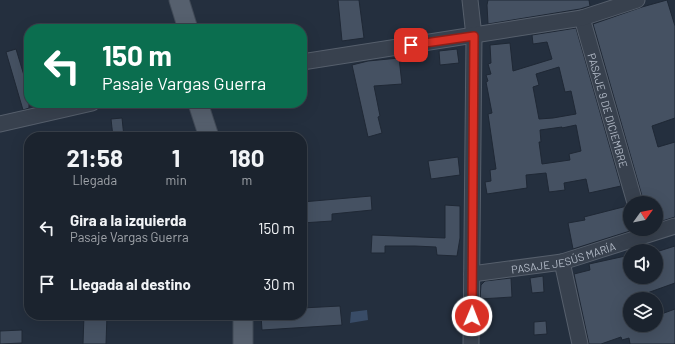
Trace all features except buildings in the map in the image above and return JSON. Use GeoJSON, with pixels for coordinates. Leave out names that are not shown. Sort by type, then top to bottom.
{"type":"FeatureCollection","features":[{"type":"Feature","properties":{"kind":"main road"},"geometry":{"type":"LineString","coordinates":[[167,0],[174,24]]}},
{"type":"Feature","properties":{"kind":"main road"},"geometry":{"type":"LineString","coordinates":[[179,0],[186,24]]}},
{"type":"Feature","properties":{"kind":"main road"},"geometry":{"type":"LineString","coordinates":[[200,108],[207,132]]}},
{"type":"Feature","properties":{"kind":"main road"},"geometry":{"type":"LineString","coordinates":[[211,108],[219,132]]}},
{"type":"Feature","properties":{"kind":"main road"},"geometry":{"type":"LineString","coordinates":[[231,320],[231,344]]}},
{"type":"Feature","properties":{"kind":"main road"},"geometry":{"type":"LineString","coordinates":[[243,320],[244,344]]}},
{"type":"Feature","properties":{"kind":"street"},"geometry":{"type":"LineString","coordinates":[[470,0],[474,36],[471,344]]}},
{"type":"Feature","properties":{"kind":"street"},"geometry":{"type":"LineString","coordinates":[[307,61],[582,18],[637,0]]}},
{"type":"Feature","properties":{"kind":"street","name":"PASAJE 9 DE DICIEMBRE"},"geometry":{"type":"LineString","coordinates":[[582,18],[633,196]]}},
{"type":"Feature","properties":{"kind":"street"},"geometry":{"type":"LineString","coordinates":[[0,124],[70,108]]}},
{"type":"Feature","properties":{"kind":"street","name":"PASAJE JESÚS MARÍA"},"geometry":{"type":"LineString","coordinates":[[663,228],[675,226]]}},
{"type":"Feature","properties":{"kind":"street","name":"PASAJE JESÚS MARÍA"},"geometry":{"type":"LineString","coordinates":[[472,274],[562,262],[632,236]]}},
{"type":"Feature","properties":{"kind":"street"},"geometry":{"type":"LineString","coordinates":[[562,262],[580,344]]}},
{"type":"Feature","properties":{"kind":"water"},"geometry":{"type":"Polygon","coordinates":[[[367,310],[368,320],[350,323],[351,312],[367,310]]]}},
{"type":"Feature","properties":{"kind":"route"},"geometry":{"type":"LineString","coordinates":[[411,45],[474,36],[472,316]]}}]}
